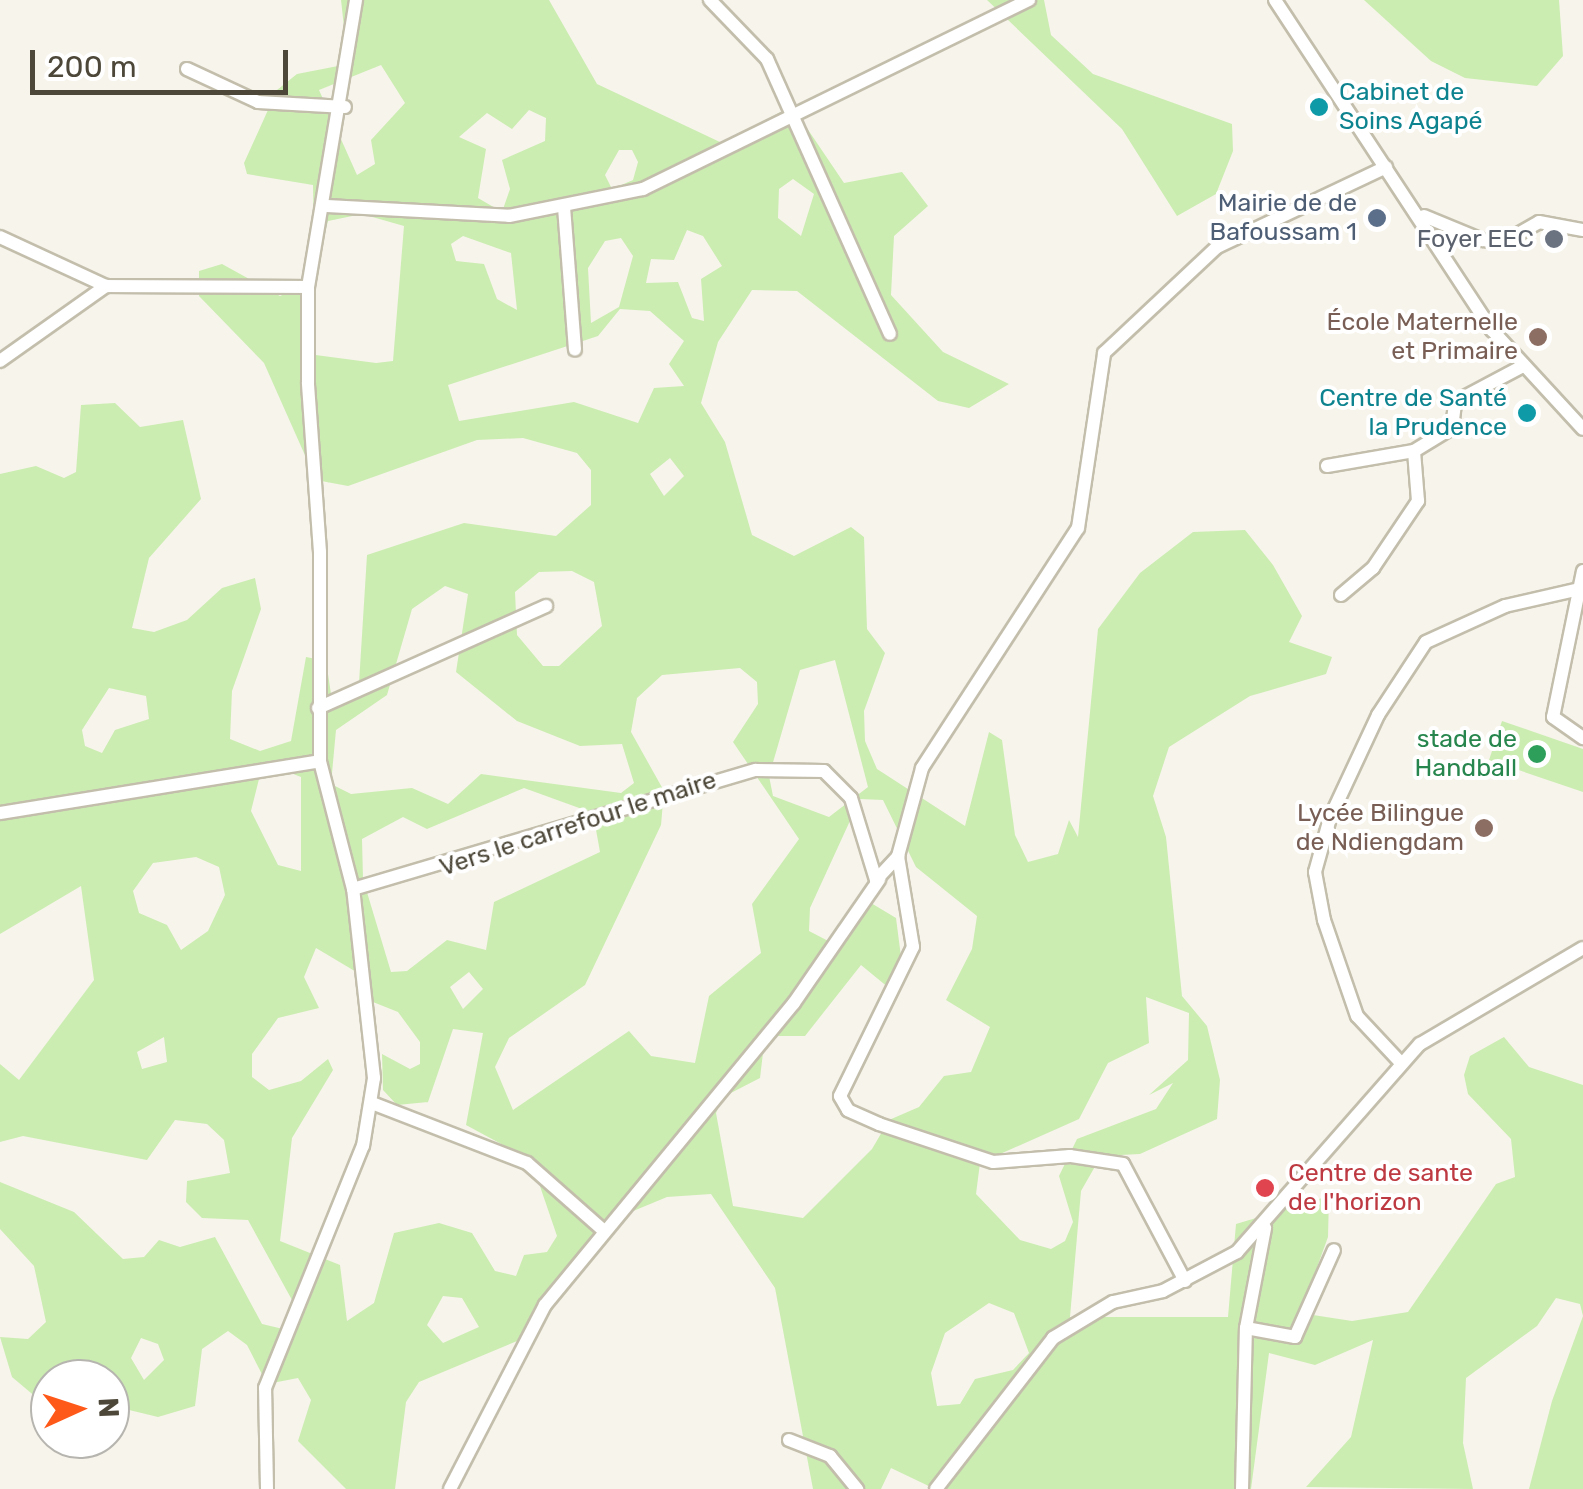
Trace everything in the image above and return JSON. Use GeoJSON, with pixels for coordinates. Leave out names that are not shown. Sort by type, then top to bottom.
{"type":"FeatureCollection","features":[{"type":"Feature","properties":{"kind":"street"},"geometry":{"type":"LineString","coordinates":[[267,1489],[265,1388],[314,1279],[372,1103],[353,890],[320,761],[308,287],[328,206],[356,0]]}},
{"type":"Feature","properties":{"kind":"street"},"geometry":{"type":"LineString","coordinates":[[710,0],[762,50],[890,334]]}},
{"type":"Feature","properties":{"kind":"street"},"geometry":{"type":"LineString","coordinates":[[328,206],[458,218],[564,208],[643,190],[791,113],[1029,0]]}},
{"type":"Feature","properties":{"kind":"street"},"geometry":{"type":"LineString","coordinates":[[1275,0],[1287,26],[1422,215],[1471,297],[1521,367],[1583,428]]}},
{"type":"Feature","properties":{"kind":"street"},"geometry":{"type":"LineString","coordinates":[[188,69],[258,102],[344,107]]}},
{"type":"Feature","properties":{"kind":"street"},"geometry":{"type":"LineString","coordinates":[[450,1489],[545,1305],[794,1003],[898,856],[930,754],[1078,528],[1104,352],[1217,247],[1386,168]]}},
{"type":"Feature","properties":{"kind":"street"},"geometry":{"type":"LineString","coordinates":[[564,208],[575,350]]}},
{"type":"Feature","properties":{"kind":"street"},"geometry":{"type":"LineString","coordinates":[[1422,215],[1482,240],[1504,242],[1539,222],[1583,230]]}},
{"type":"Feature","properties":{"kind":"street"},"geometry":{"type":"LineString","coordinates":[[0,237],[106,286],[308,287]]}},
{"type":"Feature","properties":{"kind":"street"},"geometry":{"type":"LineString","coordinates":[[0,361],[106,286]]}},
{"type":"Feature","properties":{"kind":"street"},"geometry":{"type":"LineString","coordinates":[[1328,466],[1414,451],[1452,428],[1455,402],[1521,367]]}},
{"type":"Feature","properties":{"kind":"street"},"geometry":{"type":"LineString","coordinates":[[1341,595],[1372,568],[1418,501],[1414,451]]}},
{"type":"Feature","properties":{"kind":"street"},"geometry":{"type":"LineString","coordinates":[[1583,571],[1554,709],[1560,729],[1583,738]]}},
{"type":"Feature","properties":{"kind":"street"},"geometry":{"type":"LineString","coordinates":[[1401,1063],[1357,1016],[1324,920],[1316,872],[1330,818],[1406,665],[1432,636],[1580,589]]}},
{"type":"Feature","properties":{"kind":"street"},"geometry":{"type":"LineString","coordinates":[[318,708],[546,606]]}},
{"type":"Feature","properties":{"kind":"street"},"geometry":{"type":"LineString","coordinates":[[0,813],[320,761]]}},
{"type":"Feature","properties":{"kind":"street","name":"Vers le carrefour le maire"},"geometry":{"type":"LineString","coordinates":[[353,890],[719,777],[791,768],[842,782],[879,880]]}},
{"type":"Feature","properties":{"kind":"street"},"geometry":{"type":"LineString","coordinates":[[898,856],[913,947],[841,1102],[879,1124],[994,1162],[1083,1156],[1123,1164],[1186,1281]]}},
{"type":"Feature","properties":{"kind":"street"},"geometry":{"type":"LineString","coordinates":[[936,1489],[1053,1338],[1113,1302],[1186,1281],[1265,1228],[1401,1063],[1450,1022],[1583,948]]}},
{"type":"Feature","properties":{"kind":"street"},"geometry":{"type":"LineString","coordinates":[[372,1103],[527,1163],[548,1191],[603,1230]]}},
{"type":"Feature","properties":{"kind":"street"},"geometry":{"type":"LineString","coordinates":[[1242,1489],[1246,1328],[1265,1228]]}},
{"type":"Feature","properties":{"kind":"street"},"geometry":{"type":"LineString","coordinates":[[1246,1328],[1295,1337],[1334,1250]]}},
{"type":"Feature","properties":{"kind":"street"},"geometry":{"type":"LineString","coordinates":[[789,1440],[830,1456],[857,1489]]}},
{"type":"Feature","properties":{"kind":"green space"},"geometry":{"type":"Polygon","coordinates":[[[341,0],[549,0],[597,84],[722,143],[792,106],[844,183],[902,172],[928,206],[894,236],[891,295],[943,352],[1009,384],[969,408],[938,401],[797,291],[752,290],[718,342],[701,403],[725,442],[752,535],[794,556],[851,527],[864,537],[867,629],[885,653],[864,711],[865,741],[877,769],[965,826],[989,732],[1002,740],[1015,835],[1028,862],[1058,854],[1069,820],[1078,837],[1098,629],[1140,573],[1193,532],[1245,530],[1273,565],[1302,616],[1289,642],[1332,657],[1326,674],[1250,696],[1169,747],[1153,796],[1166,837],[1182,996],[1207,1026],[1220,1080],[1217,1119],[1140,1154],[1101,1156],[1081,1191],[1070,1317],[1228,1317],[1236,1224],[1329,1196],[1328,1237],[1307,1295],[1313,1315],[1352,1321],[1408,1312],[1496,1184],[1515,1177],[1511,1139],[1468,1094],[1464,1075],[1470,1056],[1504,1037],[1529,1067],[1583,1085],[1583,1316],[1580,1304],[1556,1298],[1537,1326],[1466,1378],[1463,1443],[1473,1489],[1306,1487],[1351,1437],[1373,1340],[1315,1365],[1269,1353],[1251,1489],[935,1489],[891,1468],[881,1489],[813,1489],[775,1288],[711,1194],[667,1197],[602,1224],[522,1339],[419,1382],[406,1402],[395,1489],[346,1489],[298,1441],[311,1400],[298,1378],[267,1384],[247,1345],[228,1331],[202,1349],[195,1406],[158,1417],[130,1410],[130,1359],[30,1359],[30,1392],[12,1377],[0,1337],[28,1339],[46,1322],[34,1266],[0,1229],[0,1182],[74,1212],[123,1259],[144,1257],[159,1240],[180,1247],[215,1237],[262,1324],[283,1329],[292,1300],[248,1220],[202,1218],[186,1202],[187,1181],[230,1173],[224,1140],[207,1124],[175,1120],[147,1160],[23,1136],[0,1142],[0,1064],[19,1080],[94,980],[81,886],[0,934],[0,474],[36,466],[64,478],[76,472],[81,405],[115,403],[140,427],[183,420],[201,499],[149,558],[132,628],[154,632],[187,620],[222,588],[255,578],[261,609],[232,691],[230,739],[260,751],[291,741],[306,657],[326,661],[331,694],[341,698],[359,683],[367,555],[464,523],[556,536],[591,505],[591,470],[577,453],[523,438],[477,440],[348,486],[316,480],[264,363],[199,296],[199,271],[222,264],[280,296],[300,287],[314,241],[313,185],[247,174],[244,163],[277,90],[297,74],[338,66],[346,45],[341,0]],[[381,65],[319,90],[357,175],[375,164],[371,140],[405,103],[381,65]],[[529,110],[512,129],[487,113],[459,137],[486,149],[478,198],[502,212],[510,189],[502,160],[545,141],[546,118],[529,110]],[[619,150],[605,175],[612,189],[633,180],[638,162],[632,150],[619,150]],[[793,179],[779,189],[778,218],[801,236],[814,194],[793,179]],[[362,214],[328,221],[308,300],[308,354],[376,363],[393,361],[404,226],[362,214]],[[687,230],[674,260],[651,259],[646,283],[678,282],[692,318],[704,321],[701,279],[722,266],[703,236],[687,230]],[[463,236],[451,244],[456,261],[484,264],[497,299],[517,310],[511,253],[463,236]],[[621,238],[605,241],[588,268],[591,323],[619,307],[633,256],[621,238]],[[620,309],[598,336],[448,385],[459,421],[574,402],[638,423],[654,388],[684,386],[669,364],[684,341],[650,311],[620,309]],[[670,458],[650,474],[664,496],[684,476],[670,458]],[[572,571],[539,572],[515,592],[517,635],[543,666],[559,666],[602,626],[594,582],[572,571]],[[445,586],[412,609],[387,695],[336,730],[331,784],[351,794],[412,788],[448,804],[481,774],[621,793],[634,783],[622,744],[580,746],[517,721],[456,672],[468,594],[445,586]],[[835,660],[800,670],[769,776],[773,796],[829,817],[868,787],[835,660]],[[740,668],[662,675],[637,698],[631,732],[664,791],[661,825],[585,985],[509,1038],[495,1067],[513,1110],[629,1031],[651,1056],[695,1063],[709,996],[761,953],[752,904],[799,839],[733,742],[758,704],[757,682],[740,668]],[[109,688],[82,730],[85,746],[102,753],[115,730],[149,719],[146,696],[109,688]],[[278,768],[259,779],[251,811],[278,865],[301,871],[301,777],[278,768]],[[524,788],[427,829],[403,817],[362,839],[363,879],[391,972],[407,971],[447,940],[486,950],[494,902],[600,852],[593,813],[524,788]],[[860,799],[810,908],[809,931],[834,944],[861,897],[896,918],[903,972],[889,988],[861,965],[805,1036],[765,1036],[760,1078],[723,1097],[716,1113],[733,1206],[803,1218],[872,1149],[889,1120],[919,1107],[944,1076],[971,1072],[990,1027],[946,1000],[972,949],[977,916],[916,867],[883,800],[860,799]],[[196,857],[153,863],[133,891],[139,913],[167,925],[181,950],[208,931],[225,895],[219,867],[196,857]],[[316,948],[304,977],[319,1008],[278,1018],[252,1054],[252,1077],[269,1090],[301,1081],[328,1059],[333,1070],[292,1138],[280,1241],[340,1265],[347,1321],[374,1303],[394,1233],[439,1223],[472,1233],[495,1271],[516,1276],[524,1255],[547,1252],[557,1236],[531,1160],[466,1125],[483,1033],[453,1029],[428,1102],[397,1105],[383,1090],[382,1054],[410,1069],[420,1064],[420,1042],[398,1012],[368,1000],[363,976],[316,948]],[[469,972],[450,987],[463,1009],[483,989],[469,972]],[[1146,997],[1149,1043],[1108,1063],[1079,1119],[980,1163],[976,1194],[1020,1240],[1051,1249],[1065,1241],[1073,1222],[1059,1176],[1077,1139],[1156,1109],[1173,1083],[1149,1095],[1188,1060],[1189,1013],[1146,997]],[[164,1037],[137,1052],[142,1069],[167,1062],[164,1037]],[[443,1296],[427,1325],[443,1343],[479,1327],[462,1298],[443,1296]],[[989,1303],[945,1333],[931,1373],[937,1406],[960,1404],[975,1379],[1013,1370],[1029,1353],[1014,1313],[989,1303]],[[141,1338],[131,1358],[144,1380],[164,1360],[158,1344],[141,1338]]]}},
{"type":"Feature","properties":{"kind":"green space"},"geometry":{"type":"Polygon","coordinates":[[[987,0],[1044,0],[1051,35],[1093,74],[1232,124],[1233,151],[1216,194],[1177,216],[1122,129],[987,0]]]}},
{"type":"Feature","properties":{"kind":"green space"},"geometry":{"type":"Polygon","coordinates":[[[1364,0],[1559,0],[1563,56],[1537,86],[1465,78],[1431,61],[1364,0]]]}},
{"type":"Feature","properties":{"kind":"green space","name":"stade de Handball"},"geometry":{"type":"Polygon","coordinates":[[[1502,721],[1583,749],[1583,792],[1489,760],[1502,721]]]}},
{"type":"Feature","properties":{"kind":"green space"},"geometry":{"type":"Polygon","coordinates":[[[1583,1316],[1583,1489],[1529,1489],[1552,1401],[1583,1316]]]}},
{"type":"Feature","properties":{"kind":"place","name":"Cabinet de Soins Agapé"},"geometry":{"type":"Point","coordinates":[1319,107]}},
{"type":"Feature","properties":{"kind":"place","name":"Mairie de de Bafoussam 1"},"geometry":{"type":"Point","coordinates":[1377,218]}},
{"type":"Feature","properties":{"kind":"place","name":"Foyer EEC"},"geometry":{"type":"Point","coordinates":[1554,239]}},
{"type":"Feature","properties":{"kind":"place","name":"École Maternelle et Primaire"},"geometry":{"type":"Point","coordinates":[1538,337]}},
{"type":"Feature","properties":{"kind":"place","name":"Centre de Santé la Prudence"},"geometry":{"type":"Point","coordinates":[1527,413]}},
{"type":"Feature","properties":{"kind":"place","name":"stade de Handball"},"geometry":{"type":"Point","coordinates":[1537,754]}},
{"type":"Feature","properties":{"kind":"place","name":"Lycée Bilingue de Ndiengdam"},"geometry":{"type":"Point","coordinates":[1484,828]}},
{"type":"Feature","properties":{"kind":"place","name":"Centre de sante de l'horizon"},"geometry":{"type":"Point","coordinates":[1265,1188]}}]}
